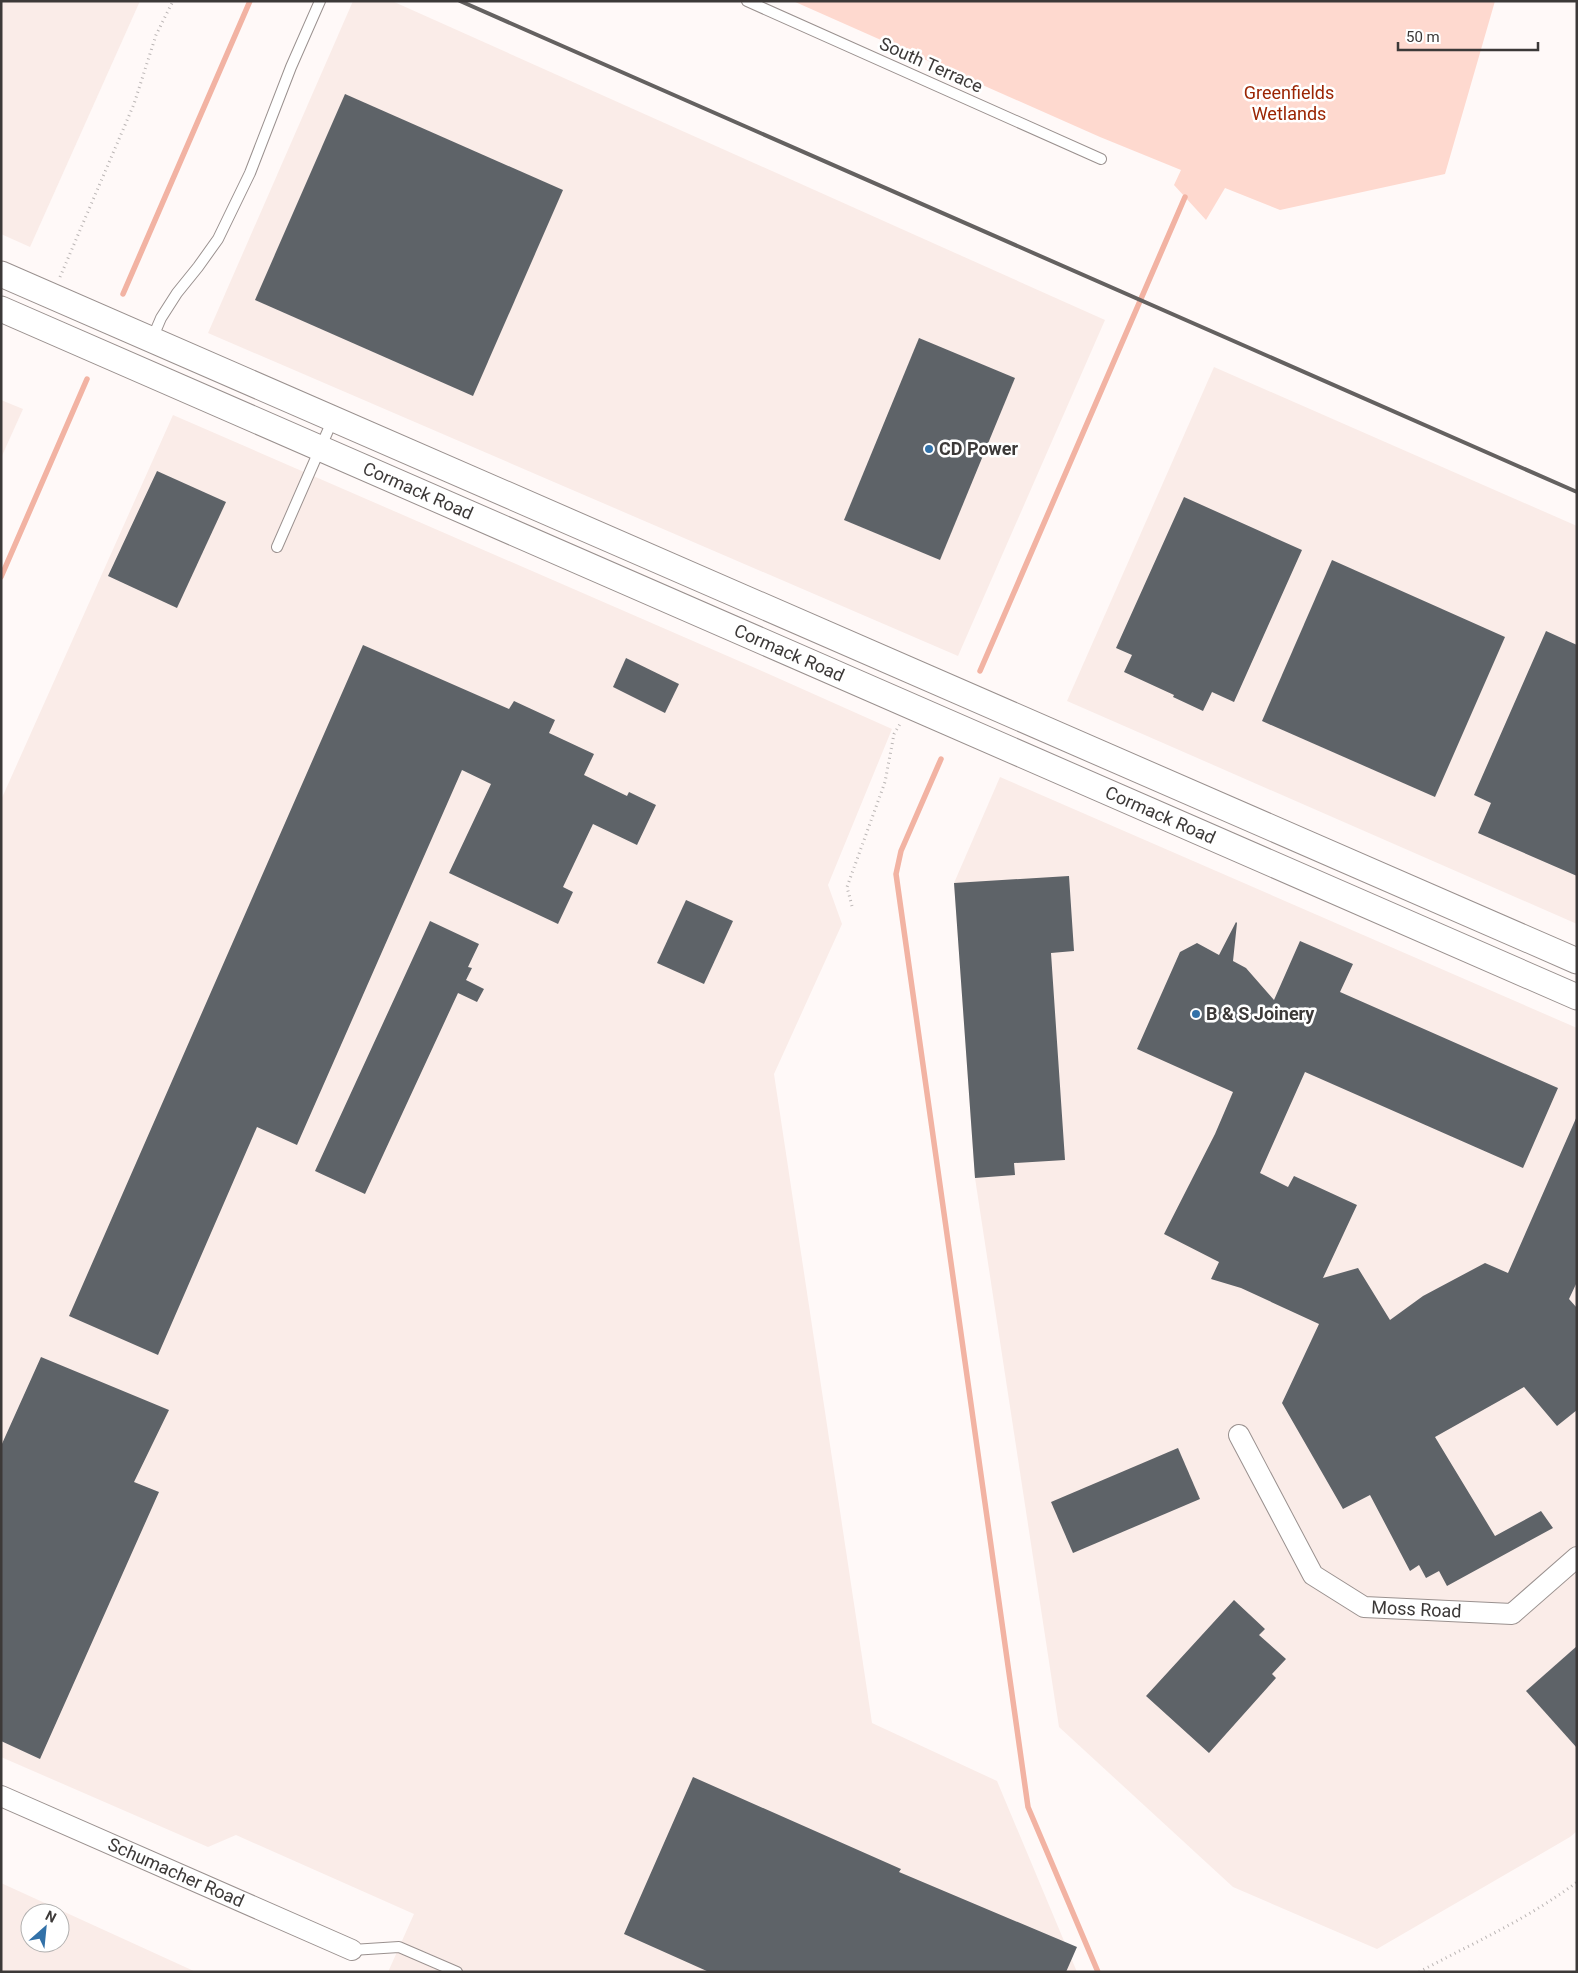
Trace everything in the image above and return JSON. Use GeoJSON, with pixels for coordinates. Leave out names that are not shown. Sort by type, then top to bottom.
{"type":"FeatureCollection","features":[{"type":"Feature","properties":{"kind":"street","name":"Cormack Road"},"geometry":{"type":"LineString","coordinates":[[1,274],[1577,961]]}},
{"type":"Feature","properties":{"kind":"street","name":"Cormack Road"},"geometry":{"type":"LineString","coordinates":[[1,309],[1577,997]]}},
{"type":"Feature","properties":{"kind":"street","name":"Moss Road"},"geometry":{"type":"LineString","coordinates":[[1239,1435],[1313,1575],[1364,1607],[1512,1614],[1577,1557]]}},
{"type":"Feature","properties":{"kind":"street","name":"Schumacher Road"},"geometry":{"type":"LineString","coordinates":[[1,1796],[352,1950]]}},
{"type":"Feature","properties":{"kind":"lane"},"geometry":{"type":"LineString","coordinates":[[152,339],[161,318],[176,293],[198,268],[218,239],[250,173],[291,67],[320,1]]}},
{"type":"Feature","properties":{"kind":"lane","name":"South Terrace"},"geometry":{"type":"LineString","coordinates":[[747,1],[1101,159]]}},
{"type":"Feature","properties":{"kind":"lane"},"geometry":{"type":"LineString","coordinates":[[277,547],[333,418]]}},
{"type":"Feature","properties":{"kind":"lane"},"geometry":{"type":"LineString","coordinates":[[352,1950],[399,1947],[457,1972]]}},
{"type":"Feature","properties":{"kind":"path"},"geometry":{"type":"LineString","coordinates":[[51,296],[134,104],[156,36],[173,1]]}},
{"type":"Feature","properties":{"kind":"path"},"geometry":{"type":"LineString","coordinates":[[852,906],[847,887],[885,782],[894,734],[912,706]]}},
{"type":"Feature","properties":{"kind":"path"},"geometry":{"type":"LineString","coordinates":[[1419,1972],[1520,1920],[1577,1882]]}},
{"type":"Feature","properties":{"kind":"shaded area"},"geometry":{"type":"Polygon","coordinates":[[[1,1],[140,1],[30,247],[1,234],[1,1]]]}},
{"type":"Feature","properties":{"kind":"shaded area"},"geometry":{"type":"Polygon","coordinates":[[[353,1],[392,1],[1105,320],[958,656],[208,333],[353,1]]]}},
{"type":"Feature","properties":{"kind":"shaded area"},"geometry":{"type":"Polygon","coordinates":[[[1214,367],[1577,526],[1577,924],[1067,701],[1214,367]]]}},
{"type":"Feature","properties":{"kind":"shaded area"},"geometry":{"type":"Polygon","coordinates":[[[1,400],[23,409],[1,458],[1,400]]]}},
{"type":"Feature","properties":{"kind":"shaded area"},"geometry":{"type":"Polygon","coordinates":[[[173,415],[892,729],[828,885],[842,924],[774,1074],[872,1723],[997,1781],[1077,1972],[388,1972],[414,1914],[236,1835],[208,1847],[1,1757],[1,800],[173,415]]]}},
{"type":"Feature","properties":{"kind":"shaded area"},"geometry":{"type":"Polygon","coordinates":[[[1000,777],[1577,1028],[1577,1831],[1570,1837],[1377,1949],[1233,1887],[1059,1727],[975,1178],[954,883],[1000,777]]]}},
{"type":"Feature","properties":{"kind":"shaded area"},"geometry":{"type":"Polygon","coordinates":[[[1,1883],[45,1903],[20,1903],[20,1953],[70,1953],[70,1914],[196,1972],[1,1972],[1,1883]]]}},
{"type":"Feature","properties":{"kind":"green space","name":"Greenfields Wetlands"},"geometry":{"type":"Polygon","coordinates":[[[793,1],[1495,1],[1445,174],[1280,210],[1225,188],[1206,220],[1174,185],[1181,170],[1100,137],[793,1]]]}},
{"type":"Feature","properties":{"kind":"building"},"geometry":{"type":"Polygon","coordinates":[[[345,94],[563,190],[473,396],[255,300],[345,94]]]}},
{"type":"Feature","properties":{"kind":"building","name":"CD Power"},"geometry":{"type":"Polygon","coordinates":[[[919,338],[1015,378],[940,560],[844,520],[919,338]]]}},
{"type":"Feature","properties":{"kind":"building"},"geometry":{"type":"Polygon","coordinates":[[[157,471],[226,502],[177,608],[108,576],[157,471]]]}},
{"type":"Feature","properties":{"kind":"building"},"geometry":{"type":"Polygon","coordinates":[[[1184,497],[1302,550],[1234,702],[1212,692],[1203,711],[1173,697],[1174,695],[1124,672],[1132,655],[1116,648],[1184,497]]]}},
{"type":"Feature","properties":{"kind":"building"},"geometry":{"type":"Polygon","coordinates":[[[1332,560],[1505,637],[1435,797],[1262,721],[1332,560]]]}},
{"type":"Feature","properties":{"kind":"building"},"geometry":{"type":"Polygon","coordinates":[[[1546,631],[1577,645],[1577,876],[1478,833],[1491,803],[1474,795],[1546,631]]]}},
{"type":"Feature","properties":{"kind":"building"},"geometry":{"type":"Polygon","coordinates":[[[363,645],[509,709],[514,701],[555,720],[549,733],[594,754],[584,775],[627,796],[629,792],[656,805],[637,845],[593,824],[563,887],[573,892],[558,924],[449,873],[491,784],[462,770],[297,1145],[257,1127],[158,1355],[69,1316],[363,645]]]}},
{"type":"Feature","properties":{"kind":"building"},"geometry":{"type":"Polygon","coordinates":[[[626,658],[679,684],[665,713],[613,687],[626,658]]]}},
{"type":"Feature","properties":{"kind":"building"},"geometry":{"type":"Polygon","coordinates":[[[1069,876],[1074,951],[1051,953],[1065,1160],[1014,1163],[1015,1175],[975,1178],[954,883],[1069,876]]]}},
{"type":"Feature","properties":{"kind":"building"},"geometry":{"type":"Polygon","coordinates":[[[686,900],[733,921],[704,984],[657,963],[686,900]]]}},
{"type":"Feature","properties":{"kind":"building"},"geometry":{"type":"Polygon","coordinates":[[[430,921],[479,944],[468,967],[472,968],[466,980],[484,989],[477,1002],[458,993],[365,1194],[315,1171],[430,921]]]}},
{"type":"Feature","properties":{"kind":"building"},"geometry":{"type":"Polygon","coordinates":[[[1236,922],[1233,961],[1246,968],[1274,1000],[1300,941],[1353,964],[1340,992],[1558,1088],[1523,1168],[1305,1072],[1260,1173],[1288,1187],[1294,1176],[1357,1205],[1323,1278],[1358,1268],[1390,1320],[1423,1296],[1485,1263],[1508,1273],[1577,1116],[1577,1282],[1569,1299],[1577,1308],[1577,1410],[1557,1426],[1524,1387],[1435,1437],[1495,1536],[1541,1511],[1553,1528],[1447,1586],[1439,1571],[1426,1578],[1419,1565],[1410,1571],[1370,1495],[1343,1509],[1282,1403],[1319,1324],[1241,1288],[1211,1279],[1219,1262],[1164,1234],[1215,1134],[1233,1092],[1137,1049],[1180,952],[1197,943],[1219,955],[1236,922]]]}},
{"type":"Feature","properties":{"kind":"building"},"geometry":{"type":"Polygon","coordinates":[[[41,1357],[169,1410],[134,1482],[159,1492],[40,1759],[1,1741],[1,1446],[41,1357]]]}},
{"type":"Feature","properties":{"kind":"building"},"geometry":{"type":"Polygon","coordinates":[[[1178,1448],[1200,1499],[1073,1553],[1051,1502],[1178,1448]]]}},
{"type":"Feature","properties":{"kind":"building"},"geometry":{"type":"Polygon","coordinates":[[[1234,1600],[1265,1629],[1259,1635],[1286,1659],[1272,1674],[1276,1678],[1209,1753],[1146,1696],[1234,1600]]]}},
{"type":"Feature","properties":{"kind":"building"},"geometry":{"type":"Polygon","coordinates":[[[1577,1646],[1577,1748],[1526,1691],[1577,1646]]]}},
{"type":"Feature","properties":{"kind":"building"},"geometry":{"type":"Polygon","coordinates":[[[693,1777],[901,1869],[899,1872],[1077,1947],[1066,1972],[709,1972],[624,1934],[693,1777]]]}},
{"type":"Feature","properties":{"kind":"waterway"},"geometry":{"type":"LineString","coordinates":[[123,294],[250,1]]}},
{"type":"Feature","properties":{"kind":"waterway"},"geometry":{"type":"LineString","coordinates":[[980,671],[1185,197]]}},
{"type":"Feature","properties":{"kind":"waterway"},"geometry":{"type":"LineString","coordinates":[[1,577],[87,379]]}},
{"type":"Feature","properties":{"kind":"waterway"},"geometry":{"type":"LineString","coordinates":[[941,759],[901,851],[896,874],[1028,1807],[1098,1972]]}},
{"type":"Feature","properties":{"kind":"railway"},"geometry":{"type":"LineString","coordinates":[[460,1],[1577,492]]}},
{"type":"Feature","properties":{"kind":"place","name":"CD Power"},"geometry":{"type":"Point","coordinates":[929,449]}},
{"type":"Feature","properties":{"kind":"place","name":"B & S Joinery"},"geometry":{"type":"Point","coordinates":[1196,1014]}}]}
